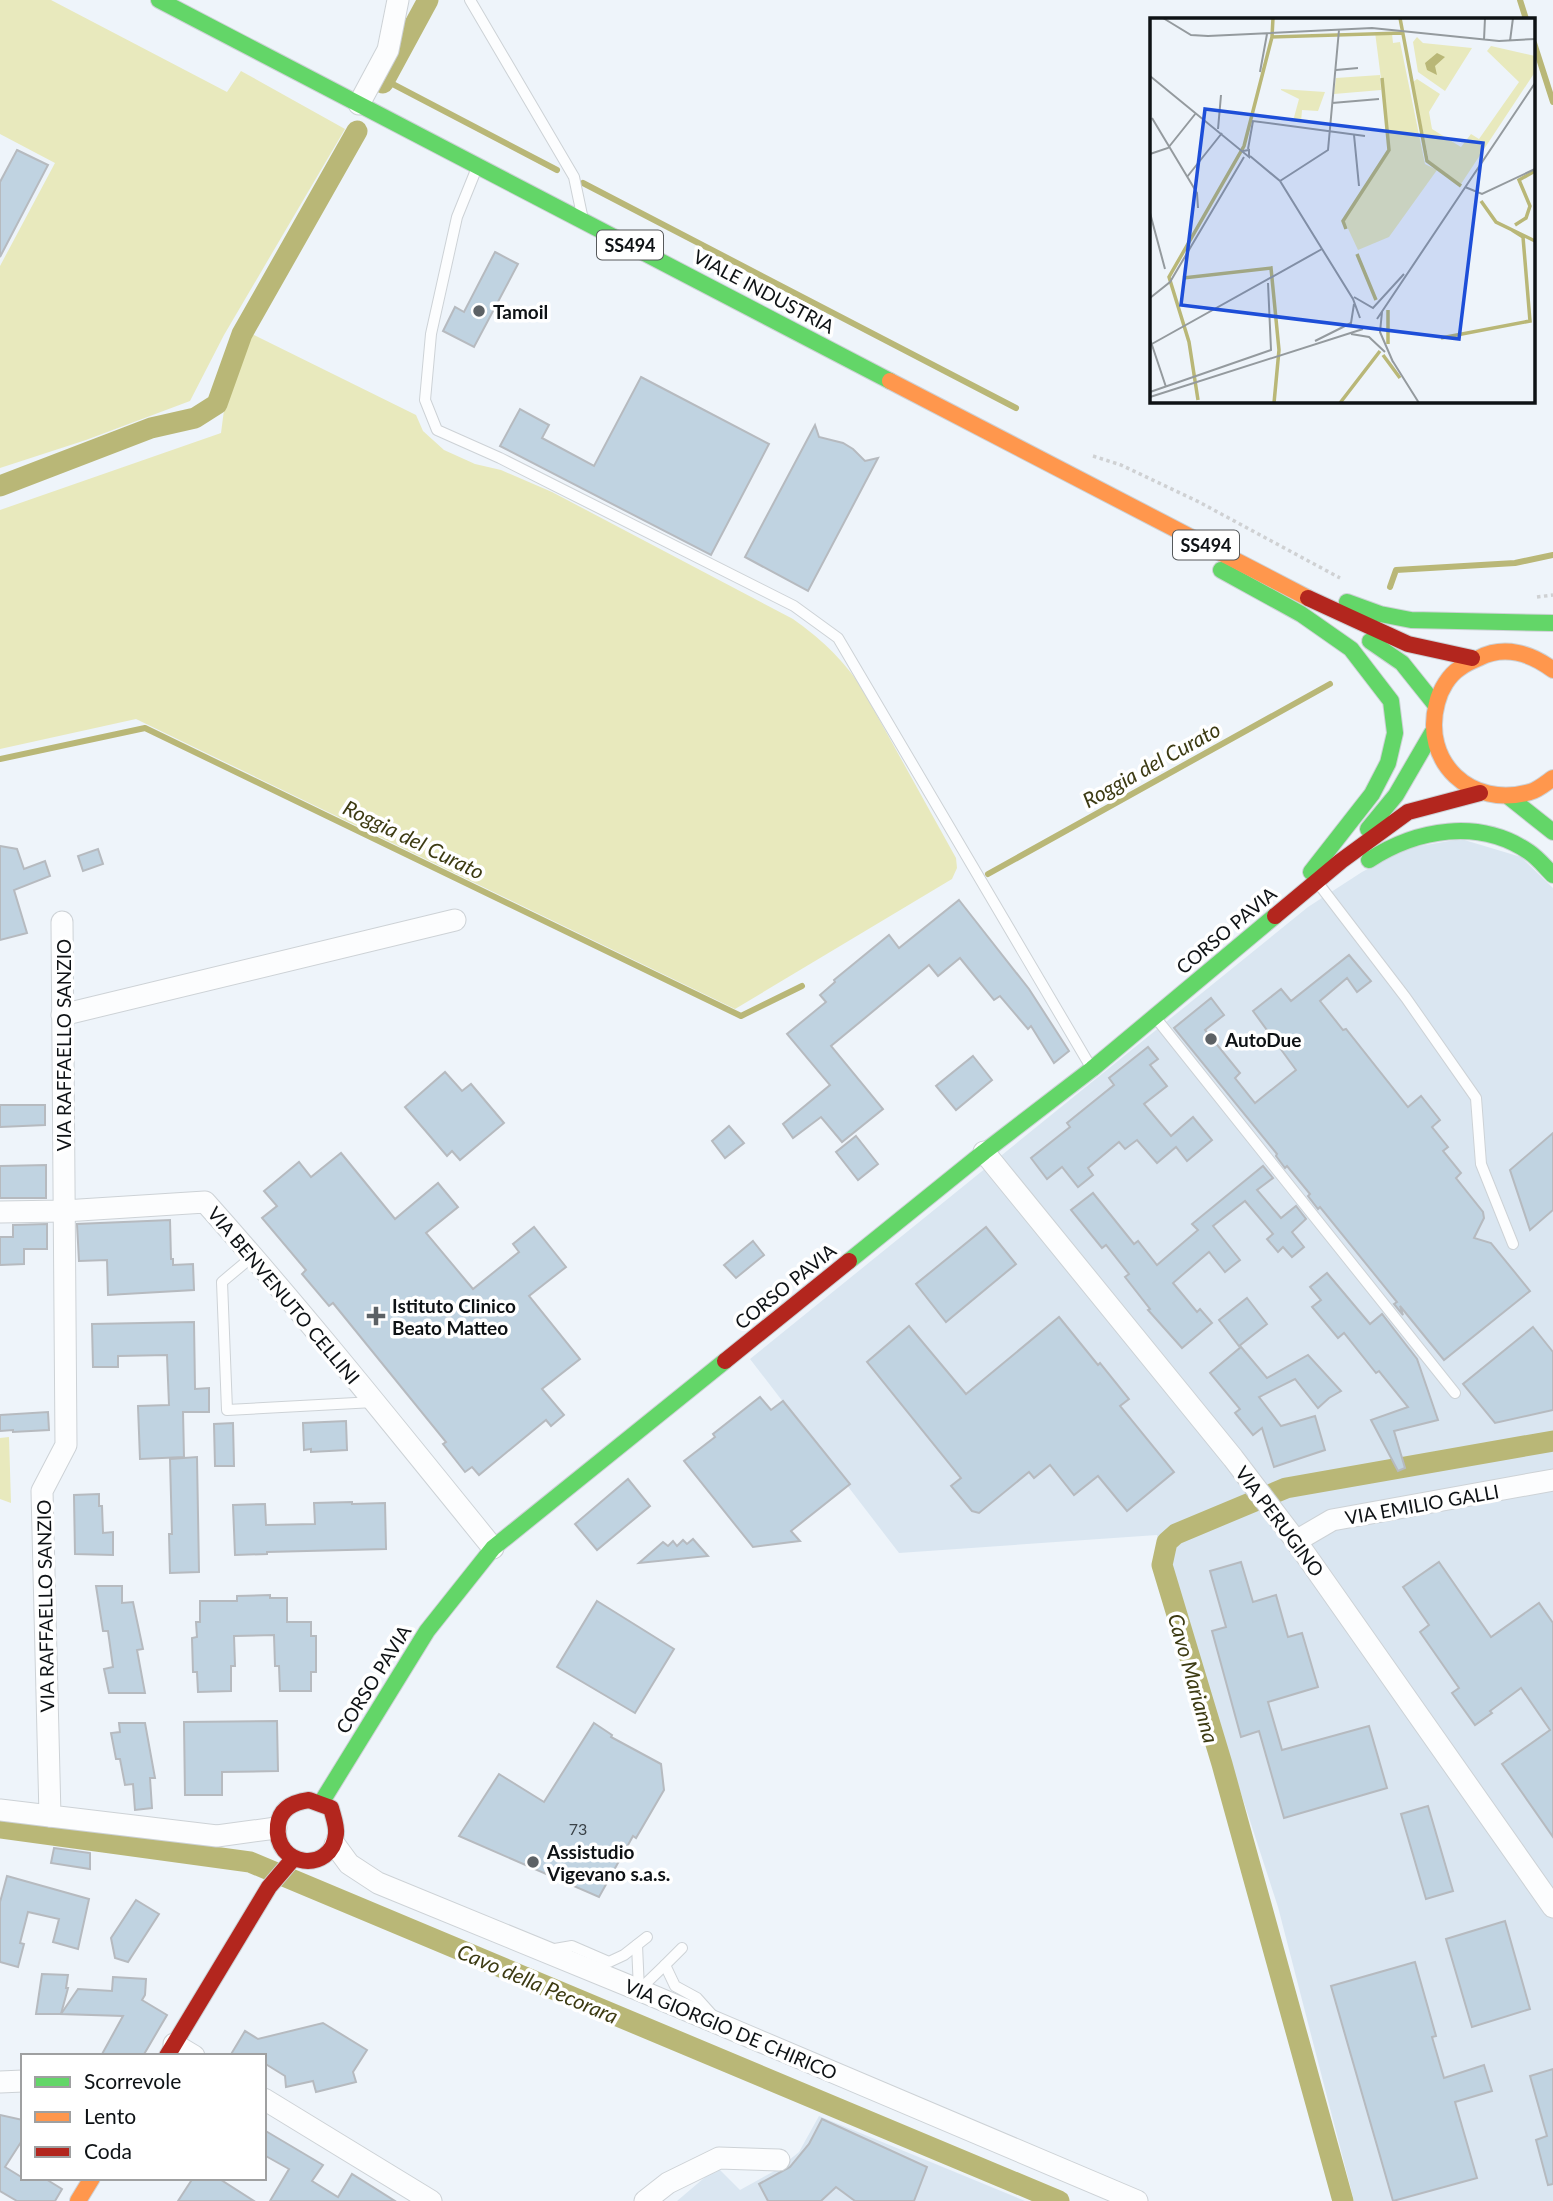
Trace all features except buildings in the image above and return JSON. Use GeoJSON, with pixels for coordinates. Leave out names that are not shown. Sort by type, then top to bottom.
{"type":"FeatureCollection","features":[{"type":"Feature","properties":{"kind":"street","name":"VIALE INDUSTRIA"},"geometry":{"type":"LineString","coordinates":[[159,0],[1311,600],[1408,644],[1472,658]]}},
{"type":"Feature","properties":{"kind":"street"},"geometry":{"type":"LineString","coordinates":[[359,104],[388,50],[398,0]]}},
{"type":"Feature","properties":{"kind":"street"},"geometry":{"type":"LineString","coordinates":[[1100,489],[1189,519],[1346,601],[1380,614],[1411,620],[1553,623]]}},
{"type":"Feature","properties":{"kind":"street"},"geometry":{"type":"LineString","coordinates":[[1100,489],[1190,553],[1301,614],[1351,649],[1391,701],[1395,733],[1388,762],[1372,794],[1316,880]]}},
{"type":"Feature","properties":{"kind":"street","name":"VIALE INDUSTRIA"},"geometry":{"type":"LineString","coordinates":[[1311,600],[1402,663],[1434,703]]}},
{"type":"Feature","properties":{"kind":"street"},"geometry":{"type":"LineString","coordinates":[[1514,652],[1553,651]]}},
{"type":"Feature","properties":{"kind":"street","name":"SS494"},"geometry":{"type":"LineString","coordinates":[[1472,658],[1492,652],[1514,652],[1534,657],[1553,670]]}},
{"type":"Feature","properties":{"kind":"street"},"geometry":{"type":"LineString","coordinates":[[1472,658],[1456,669],[1443,685],[1434,703],[1432,733],[1437,752],[1447,770],[1480,793],[1508,797],[1533,791],[1553,778]]}},
{"type":"Feature","properties":{"kind":"street"},"geometry":{"type":"LineString","coordinates":[[1341,861],[1396,795],[1432,733]]}},
{"type":"Feature","properties":{"kind":"street"},"geometry":{"type":"LineString","coordinates":[[1316,880],[1409,812],[1480,793]]}},
{"type":"Feature","properties":{"kind":"street"},"geometry":{"type":"LineString","coordinates":[[1508,797],[1553,832]]}},
{"type":"Feature","properties":{"kind":"street"},"geometry":{"type":"LineString","coordinates":[[1316,880],[1402,841],[1452,830],[1476,832],[1513,843],[1530,852],[1553,875]]}},
{"type":"Feature","properties":{"kind":"street","name":"CORSO PAVIA"},"geometry":{"type":"LineString","coordinates":[[321,1803],[427,1631],[493,1548],[984,1152],[1092,1069],[1316,880]]}},
{"type":"Feature","properties":{"kind":"street"},"geometry":{"type":"LineString","coordinates":[[62,1015],[455,920]]}},
{"type":"Feature","properties":{"kind":"street","name":"VIA RAFFAELLO SANZIO"},"geometry":{"type":"LineString","coordinates":[[50,1816],[42,1491],[66,1445],[62,922]]}},
{"type":"Feature","properties":{"kind":"street","name":"VIA PERUGINO"},"geometry":{"type":"LineString","coordinates":[[984,1152],[1296,1541],[1553,1907]]}},
{"type":"Feature","properties":{"kind":"street","name":"VIA BENVENUTO CELLINI"},"geometry":{"type":"LineString","coordinates":[[0,1212],[64,1211],[205,1202],[253,1256],[493,1548]]}},
{"type":"Feature","properties":{"kind":"street","name":"VIA EMILIO GALLI"},"geometry":{"type":"LineString","coordinates":[[1296,1541],[1332,1520],[1553,1480]]}},
{"type":"Feature","properties":{"kind":"street"},"geometry":{"type":"LineString","coordinates":[[297,1801],[321,1803],[331,1808],[337,1821],[335,1845],[328,1855],[317,1861],[293,1860],[277,1841],[279,1817],[287,1807],[297,1801]]}},
{"type":"Feature","properties":{"kind":"street"},"geometry":{"type":"LineString","coordinates":[[0,1810],[217,1836],[276,1828]]}},
{"type":"Feature","properties":{"kind":"street","name":"VIA GIORGIO DE CHIRICO"},"geometry":{"type":"LineString","coordinates":[[335,1845],[349,1864],[378,1883],[639,1990],[1137,2201]]}},
{"type":"Feature","properties":{"kind":"street"},"geometry":{"type":"LineString","coordinates":[[171,2050],[269,1887],[293,1860]]}},
{"type":"Feature","properties":{"kind":"street"},"geometry":{"type":"LineString","coordinates":[[0,2081],[21,2081]]}},
{"type":"Feature","properties":{"kind":"street"},"geometry":{"type":"LineString","coordinates":[[266,2100],[431,2201]]}},
{"type":"Feature","properties":{"kind":"street"},"geometry":{"type":"LineString","coordinates":[[645,2201],[668,2183],[719,2158],[779,2160]]}},
{"type":"Feature","properties":{"kind":"street"},"geometry":{"type":"LineString","coordinates":[[78,2201],[91,2180]]}},
{"type":"Feature","properties":{"kind":"lane"},"geometry":{"type":"LineString","coordinates":[[470,0],[574,177],[584,221]]}},
{"type":"Feature","properties":{"kind":"lane"},"geometry":{"type":"LineString","coordinates":[[275,49],[306,76]]}},
{"type":"Feature","properties":{"kind":"lane"},"geometry":{"type":"LineString","coordinates":[[478,166],[457,216],[431,334],[425,400],[437,430],[500,458],[794,606],[838,638],[1092,1069]]}},
{"type":"Feature","properties":{"kind":"lane"},"geometry":{"type":"LineString","coordinates":[[1316,880],[1406,998],[1476,1098],[1481,1164],[1513,1244]]}},
{"type":"Feature","properties":{"kind":"lane"},"geometry":{"type":"LineString","coordinates":[[1156,1017],[1455,1393]]}},
{"type":"Feature","properties":{"kind":"lane"},"geometry":{"type":"LineString","coordinates":[[253,1256],[222,1282],[227,1410],[374,1402]]}},
{"type":"Feature","properties":{"kind":"lane"},"geometry":{"type":"LineString","coordinates":[[542,1951],[572,1946],[609,1962],[624,1955],[647,1937]]}},
{"type":"Feature","properties":{"kind":"lane"},"geometry":{"type":"LineString","coordinates":[[637,1945],[639,1990]]}},
{"type":"Feature","properties":{"kind":"lane"},"geometry":{"type":"LineString","coordinates":[[639,1990],[682,1948]]}},
{"type":"Feature","properties":{"kind":"lane"},"geometry":{"type":"LineString","coordinates":[[664,1965],[675,1986],[697,1998],[723,2026]]}},
{"type":"Feature","properties":{"kind":"shaded area"},"geometry":{"type":"Polygon","coordinates":[[[1461,839],[1521,857],[1553,888],[1553,2201],[1354,2201],[1278,1907],[1157,1535],[899,1553],[750,1359],[1308,907],[1362,872],[1408,848],[1461,839]]]}},
{"type":"Feature","properties":{"kind":"shaded area"},"geometry":{"type":"Polygon","coordinates":[[[819,2116],[1025,2201],[677,2201],[717,2167],[740,2190],[778,2169],[799,2152],[819,2116]]]}},
{"type":"Feature","properties":{"kind":"green space"},"geometry":{"type":"Polygon","coordinates":[[[0,0],[51,0],[227,92],[241,71],[345,129],[224,335],[190,401],[86,440],[0,468],[0,266],[55,163],[0,134],[0,0]]]}},
{"type":"Feature","properties":{"kind":"green space"},"geometry":{"type":"Polygon","coordinates":[[[252,334],[416,415],[423,431],[444,450],[552,492],[803,626],[836,656],[859,683],[956,858],[957,868],[952,879],[735,1009],[136,719],[0,749],[0,510],[221,433],[224,410],[252,334]]]}},
{"type":"Feature","properties":{"kind":"green space"},"geometry":{"type":"Polygon","coordinates":[[[9,1437],[11,1503],[0,1499],[0,1438],[9,1437]]]}},
{"type":"Feature","properties":{"kind":"waterway"},"geometry":{"type":"LineString","coordinates":[[383,83],[428,0]]}},
{"type":"Feature","properties":{"kind":"waterway"},"geometry":{"type":"LineString","coordinates":[[1520,0],[1526,18]]}},
{"type":"Feature","properties":{"kind":"waterway"},"geometry":{"type":"LineString","coordinates":[[1536,49],[1553,102]]}},
{"type":"Feature","properties":{"kind":"waterway"},"geometry":{"type":"LineString","coordinates":[[385,80],[557,170]]}},
{"type":"Feature","properties":{"kind":"waterway"},"geometry":{"type":"LineString","coordinates":[[0,486],[151,428],[195,418],[217,404],[242,334],[357,131]]}},
{"type":"Feature","properties":{"kind":"waterway"},"geometry":{"type":"LineString","coordinates":[[583,183],[1016,408]]}},
{"type":"Feature","properties":{"kind":"waterway","name":"Roggia del Curato"},"geometry":{"type":"LineString","coordinates":[[1390,587],[1396,570],[1515,563],[1553,555]]}},
{"type":"Feature","properties":{"kind":"waterway","name":"Roggia del Curato"},"geometry":{"type":"LineString","coordinates":[[988,874],[1330,684]]}},
{"type":"Feature","properties":{"kind":"waterway","name":"Roggia del Curato"},"geometry":{"type":"LineString","coordinates":[[0,759],[145,728],[741,1016],[802,986]]}},
{"type":"Feature","properties":{"kind":"waterway","name":"Cavo Marianna"},"geometry":{"type":"LineString","coordinates":[[1343,2201],[1222,1764],[1162,1565],[1167,1542],[1176,1534],[1286,1488],[1553,1441]]}},
{"type":"Feature","properties":{"kind":"waterway","name":"Cavo della Pecorara"},"geometry":{"type":"LineString","coordinates":[[0,1828],[250,1862],[1059,2201]]}},
{"type":"Feature","properties":{"kind":"traffic: fast"},"geometry":{"type":"LineString","coordinates":[[159,0],[890,381]]}},
{"type":"Feature","properties":{"kind":"traffic: fast"},"geometry":{"type":"LineString","coordinates":[[1221,570],[1301,614],[1351,649],[1391,701],[1395,733],[1388,763],[1372,794],[1311,872]]}},
{"type":"Feature","properties":{"kind":"traffic: fast"},"geometry":{"type":"LineString","coordinates":[[1347,602],[1380,614],[1411,620],[1553,623]]}},
{"type":"Feature","properties":{"kind":"traffic: fast"},"geometry":{"type":"LineString","coordinates":[[1370,641],[1402,663],[1434,703]]}},
{"type":"Feature","properties":{"kind":"traffic: fast"},"geometry":{"type":"LineString","coordinates":[[1368,829],[1396,795],[1432,733]]}},
{"type":"Feature","properties":{"kind":"traffic: fast"},"geometry":{"type":"LineString","coordinates":[[1509,797],[1553,832]]}},
{"type":"Feature","properties":{"kind":"traffic: fast"},"geometry":{"type":"LineString","coordinates":[[1369,860],[1407,841],[1428,835],[1469,831],[1510,841],[1532,854],[1553,875]]}},
{"type":"Feature","properties":{"kind":"traffic: fast"},"geometry":{"type":"LineString","coordinates":[[849,1261],[1092,1069],[1275,916]]}},
{"type":"Feature","properties":{"kind":"traffic: fast"},"geometry":{"type":"LineString","coordinates":[[321,1803],[427,1631],[493,1548],[725,1361]]}},
{"type":"Feature","properties":{"kind":"traffic: slow"},"geometry":{"type":"LineString","coordinates":[[890,381],[1308,598]]}},
{"type":"Feature","properties":{"kind":"traffic: slow"},"geometry":{"type":"LineString","coordinates":[[1553,670],[1527,655],[1508,652],[1488,654],[1471,661],[1452,675],[1440,693],[1434,724],[1436,744],[1444,762],[1455,776],[1470,787],[1488,794],[1508,795],[1533,791],[1553,778]]}},
{"type":"Feature","properties":{"kind":"traffic: slow"},"geometry":{"type":"LineString","coordinates":[[78,2201],[91,2180]]}},
{"type":"Feature","properties":{"kind":"traffic: jam"},"geometry":{"type":"LineString","coordinates":[[1308,598],[1408,644],[1472,658]]}},
{"type":"Feature","properties":{"kind":"traffic: jam"},"geometry":{"type":"LineString","coordinates":[[1275,916],[1341,861],[1408,812],[1480,793]]}},
{"type":"Feature","properties":{"kind":"traffic: jam"},"geometry":{"type":"LineString","coordinates":[[725,1361],[849,1261]]}},
{"type":"Feature","properties":{"kind":"traffic: jam"},"geometry":{"type":"LineString","coordinates":[[309,1800],[331,1808],[336,1834],[332,1847],[325,1856],[304,1861],[284,1850],[279,1839],[278,1825],[285,1810],[298,1802],[309,1800]]}},
{"type":"Feature","properties":{"kind":"traffic: jam"},"geometry":{"type":"LineString","coordinates":[[168,2054],[269,1887],[293,1859]]}},
{"type":"Feature","properties":{"kind":"place","name":"Tamoil"},"geometry":{"type":"Point","coordinates":[479,311]}},
{"type":"Feature","properties":{"kind":"place","name":"AutoDue"},"geometry":{"type":"Point","coordinates":[1211,1039]}},
{"type":"Feature","properties":{"kind":"place","name":"Istituto Clinico Beato Matteo"},"geometry":{"type":"Point","coordinates":[376,1316]}},
{"type":"Feature","properties":{"kind":"place","name":"Assistudio Vigevano s.a.s."},"geometry":{"type":"Point","coordinates":[533,1862]}}]}
